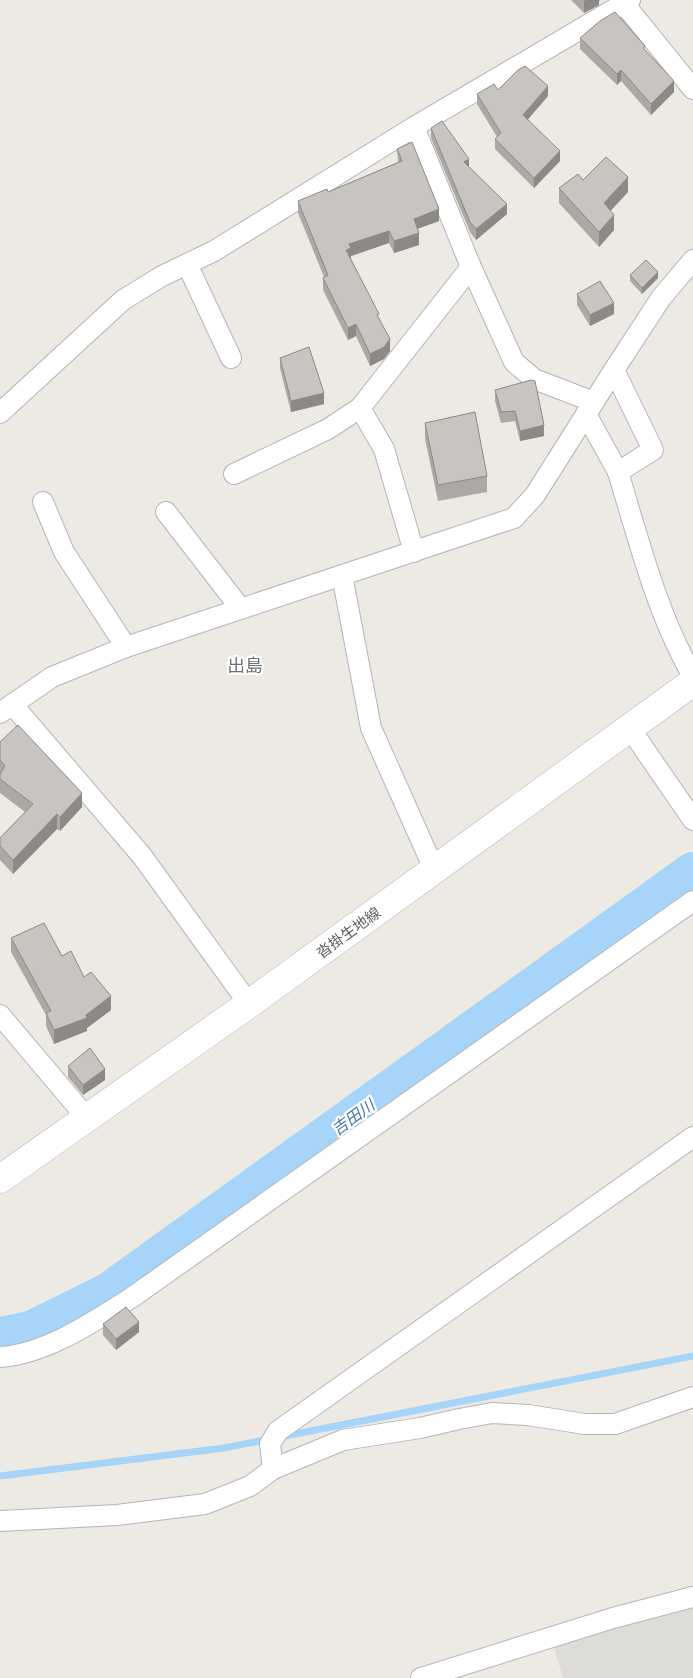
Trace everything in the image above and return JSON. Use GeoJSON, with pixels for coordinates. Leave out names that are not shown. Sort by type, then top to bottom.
{"type":"FeatureCollection","features":[{"type":"Feature","properties":{"kind":"main road","name":"沓掛生地線"},"geometry":{"type":"LineString","coordinates":[[0,1179],[249,1004],[693,682]]}},
{"type":"Feature","properties":{"kind":"street"},"geometry":{"type":"LineString","coordinates":[[0,413],[123,300],[162,276],[214,251],[414,127],[625,1],[693,89]]}},
{"type":"Feature","properties":{"kind":"street"},"geometry":{"type":"LineString","coordinates":[[414,127],[471,267],[514,362],[534,379],[590,408],[618,472],[656,593],[684,661],[693,676]]}},
{"type":"Feature","properties":{"kind":"street"},"geometry":{"type":"LineString","coordinates":[[249,1004],[142,856],[6,709],[52,677],[126,647],[514,518],[535,496],[661,298],[693,260]]}},
{"type":"Feature","properties":{"kind":"street"},"geometry":{"type":"LineString","coordinates":[[187,264],[231,358]]}},
{"type":"Feature","properties":{"kind":"street"},"geometry":{"type":"LineString","coordinates":[[234,474],[328,429],[360,408],[471,267]]}},
{"type":"Feature","properties":{"kind":"street"},"geometry":{"type":"LineString","coordinates":[[614,370],[654,450],[618,472]]}},
{"type":"Feature","properties":{"kind":"street"},"geometry":{"type":"LineString","coordinates":[[360,408],[384,449],[414,552]]}},
{"type":"Feature","properties":{"kind":"street"},"geometry":{"type":"LineString","coordinates":[[43,502],[64,552],[126,647]]}},
{"type":"Feature","properties":{"kind":"street"},"geometry":{"type":"LineString","coordinates":[[166,512],[241,609]]}},
{"type":"Feature","properties":{"kind":"street"},"geometry":{"type":"LineString","coordinates":[[342,575],[371,728],[434,869]]}},
{"type":"Feature","properties":{"kind":"street"},"geometry":{"type":"LineString","coordinates":[[629,727],[693,820]]}},
{"type":"Feature","properties":{"kind":"street"},"geometry":{"type":"LineString","coordinates":[[0,1357],[44,1347],[85,1327],[131,1298],[693,901]]}},
{"type":"Feature","properties":{"kind":"street"},"geometry":{"type":"LineString","coordinates":[[0,1015],[87,1118]]}},
{"type":"Feature","properties":{"kind":"street"},"geometry":{"type":"LineString","coordinates":[[273,1469],[270,1444],[278,1431],[693,1137]]}},
{"type":"Feature","properties":{"kind":"street"},"geometry":{"type":"LineString","coordinates":[[0,1521],[117,1515],[205,1504],[250,1486],[273,1469],[343,1440],[492,1414],[528,1414],[585,1424],[615,1424],[693,1396]]}},
{"type":"Feature","properties":{"kind":"street"},"geometry":{"type":"LineString","coordinates":[[421,1678],[613,1618],[693,1597]]}},
{"type":"Feature","properties":{"kind":"shaded area"},"geometry":{"type":"Polygon","coordinates":[[[693,1588],[693,1678],[563,1678],[548,1627],[693,1588]]]}},
{"type":"Feature","properties":{"kind":"building"},"geometry":{"type":"Polygon","coordinates":[[[615,12],[645,46],[643,48],[674,81],[651,104],[621,70],[617,74],[580,38],[600,21],[615,12]]]}},
{"type":"Feature","properties":{"kind":"building"},"geometry":{"type":"Polygon","coordinates":[[[525,66],[548,86],[523,115],[560,151],[534,178],[495,139],[501,133],[477,94],[494,84],[498,90],[518,70],[525,66]]]}},
{"type":"Feature","properties":{"kind":"building"},"geometry":{"type":"Polygon","coordinates":[[[442,121],[469,159],[464,162],[507,204],[476,229],[470,222],[431,128],[442,121]]]}},
{"type":"Feature","properties":{"kind":"building"},"geometry":{"type":"Polygon","coordinates":[[[412,142],[439,209],[414,219],[419,233],[394,241],[389,231],[349,244],[351,248],[346,250],[390,339],[384,347],[370,354],[356,324],[348,328],[323,278],[328,275],[298,201],[327,189],[328,192],[402,161],[397,149],[412,142]]]}},
{"type":"Feature","properties":{"kind":"building"},"geometry":{"type":"Polygon","coordinates":[[[606,157],[628,177],[604,203],[614,215],[599,232],[559,188],[578,174],[583,180],[606,157]]]}},
{"type":"Feature","properties":{"kind":"building"},"geometry":{"type":"Polygon","coordinates":[[[646,260],[658,272],[642,288],[630,275],[646,260]]]}},
{"type":"Feature","properties":{"kind":"building"},"geometry":{"type":"Polygon","coordinates":[[[600,281],[614,303],[590,315],[577,294],[600,281]]]}},
{"type":"Feature","properties":{"kind":"building"},"geometry":{"type":"Polygon","coordinates":[[[309,347],[324,393],[291,401],[280,358],[309,347]]]}},
{"type":"Feature","properties":{"kind":"building"},"geometry":{"type":"Polygon","coordinates":[[[531,380],[535,381],[544,425],[520,431],[515,411],[501,412],[495,390],[531,380]]]}},
{"type":"Feature","properties":{"kind":"building"},"geometry":{"type":"Polygon","coordinates":[[[475,412],[487,476],[438,485],[425,423],[475,412]]]}},
{"type":"Feature","properties":{"kind":"building"},"geometry":{"type":"Polygon","coordinates":[[[18,725],[82,793],[60,817],[57,814],[13,860],[0,846],[0,838],[33,804],[0,779],[0,774],[5,766],[0,760],[0,742],[18,725]]]}},
{"type":"Feature","properties":{"kind":"building"},"geometry":{"type":"Polygon","coordinates":[[[44,923],[62,956],[71,951],[84,977],[91,972],[111,996],[86,1015],[87,1018],[54,1030],[46,1013],[51,1011],[11,938],[44,923]]]}},
{"type":"Feature","properties":{"kind":"building"},"geometry":{"type":"Polygon","coordinates":[[[90,1048],[105,1069],[83,1085],[68,1066],[90,1048]]]}},
{"type":"Feature","properties":{"kind":"building"},"geometry":{"type":"Polygon","coordinates":[[[126,1307],[139,1322],[116,1339],[103,1324],[126,1307]]]}},
{"type":"Feature","properties":{"kind":"waterway","name":"吉田川"},"geometry":{"type":"LineString","coordinates":[[0,1337],[31,1331],[108,1293],[693,872]]}},
{"type":"Feature","properties":{"kind":"waterway"},"geometry":{"type":"LineString","coordinates":[[280,1437],[693,1356]]}},
{"type":"Feature","properties":{"kind":"waterway"},"geometry":{"type":"LineString","coordinates":[[0,1476],[224,1448],[270,1439]]}},
{"type":"Feature","properties":{"kind":"district","name":"出島"},"geometry":{"type":"Point","coordinates":[245,665]}}]}
